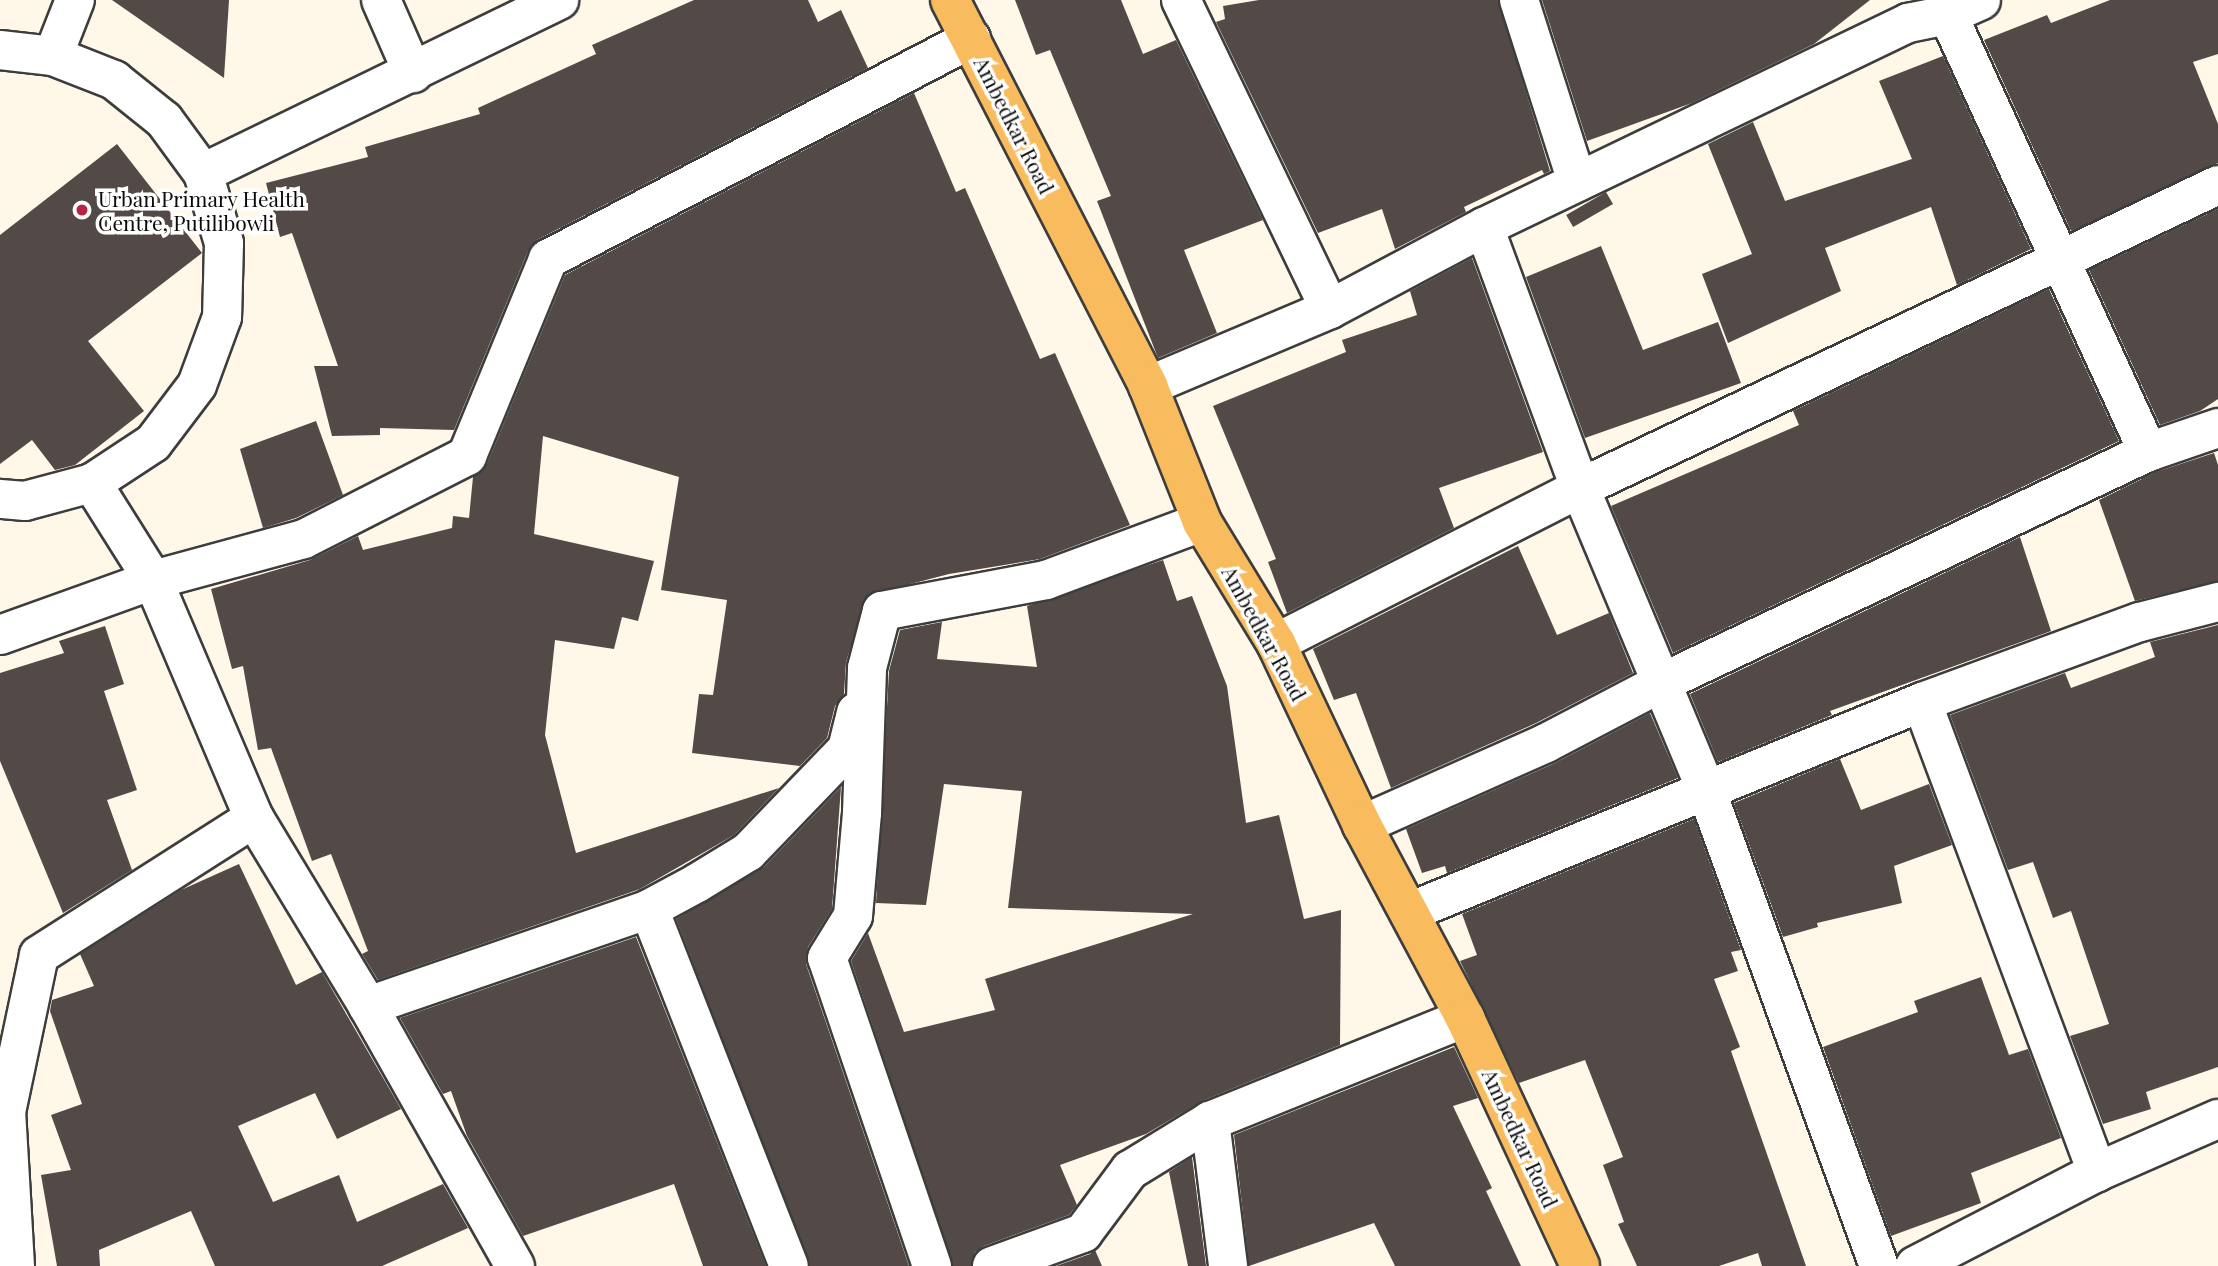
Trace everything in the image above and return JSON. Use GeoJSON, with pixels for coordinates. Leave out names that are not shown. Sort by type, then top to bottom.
{"type":"FeatureCollection","features":[{"type":"Feature","properties":{"kind":"main road","name":"Ambedkar Road"},"geometry":{"type":"LineString","coordinates":[[950,0],[1148,386],[1202,522],[1276,643],[1362,825],[1465,1018],[1580,1266]]}},
{"type":"Feature","properties":{"kind":"street"},"geometry":{"type":"LineString","coordinates":[[53,56],[75,0]]}},
{"type":"Feature","properties":{"kind":"street"},"geometry":{"type":"LineString","coordinates":[[381,0],[413,73]]}},
{"type":"Feature","properties":{"kind":"street"},"geometry":{"type":"LineString","coordinates":[[203,173],[559,0]]}},
{"type":"Feature","properties":{"kind":"street"},"geometry":{"type":"LineString","coordinates":[[1181,0],[1330,309]]}},
{"type":"Feature","properties":{"kind":"street"},"geometry":{"type":"LineString","coordinates":[[1520,0],[1577,182]]}},
{"type":"Feature","properties":{"kind":"street"},"geometry":{"type":"LineString","coordinates":[[1148,386],[1330,309],[1484,227],[1577,182],[1905,12],[1965,8],[2061,260],[2148,452]]}},
{"type":"Feature","properties":{"kind":"street"},"geometry":{"type":"LineString","coordinates":[[0,635],[153,580],[304,539],[467,456],[548,258],[971,39]]}},
{"type":"Feature","properties":{"kind":"street"},"geometry":{"type":"LineString","coordinates":[[0,50],[53,56],[114,79],[163,120],[203,173],[224,243],[222,317],[197,385],[153,443],[92,483],[25,501],[0,499]]}},
{"type":"Feature","properties":{"kind":"street"},"geometry":{"type":"LineString","coordinates":[[1276,643],[1580,488],[2218,185]]}},
{"type":"Feature","properties":{"kind":"street"},"geometry":{"type":"LineString","coordinates":[[1484,227],[1580,488],[1707,792],[1879,1266]]}},
{"type":"Feature","properties":{"kind":"street"},"geometry":{"type":"LineString","coordinates":[[1362,825],[1546,743],[1661,683],[2148,452],[2218,428]]}},
{"type":"Feature","properties":{"kind":"street"},"geometry":{"type":"LineString","coordinates":[[92,483],[153,580],[254,818],[368,1006],[501,1262]]}},
{"type":"Feature","properties":{"kind":"street"},"geometry":{"type":"LineString","coordinates":[[368,1006],[649,909],[748,852],[847,749],[882,611],[1046,580],[1202,522]]}},
{"type":"Feature","properties":{"kind":"street"},"geometry":{"type":"LineString","coordinates":[[1409,912],[1922,702],[2140,622],[2218,602]]}},
{"type":"Feature","properties":{"kind":"street"},"geometry":{"type":"LineString","coordinates":[[867,668],[862,813],[853,916],[827,958],[932,1266]]}},
{"type":"Feature","properties":{"kind":"street"},"geometry":{"type":"LineString","coordinates":[[1922,702],[2097,1172]]}},
{"type":"Feature","properties":{"kind":"street"},"geometry":{"type":"LineString","coordinates":[[15,1266],[6,1112],[39,955],[254,818]]}},
{"type":"Feature","properties":{"kind":"street"},"geometry":{"type":"LineString","coordinates":[[649,909],[789,1266]]}},
{"type":"Feature","properties":{"kind":"street"},"geometry":{"type":"LineString","coordinates":[[992,1266],[1083,1233],[1130,1170],[1210,1121],[1465,1018]]}},
{"type":"Feature","properties":{"kind":"street"},"geometry":{"type":"LineString","coordinates":[[1914,1266],[2097,1172],[2218,1119]]}},
{"type":"Feature","properties":{"kind":"street"},"geometry":{"type":"LineString","coordinates":[[1210,1121],[1228,1266]]}},
{"type":"Feature","properties":{"kind":"building"},"geometry":{"type":"Polygon","coordinates":[[[112,0],[229,0],[224,78],[112,0]]]}},
{"type":"Feature","properties":{"kind":"building"},"geometry":{"type":"Polygon","coordinates":[[[694,0],[808,0],[818,22],[841,10],[868,68],[537,240],[528,251],[454,430],[380,428],[380,435],[332,436],[314,366],[338,366],[292,233],[280,237],[266,183],[368,157],[365,147],[480,114],[478,108],[596,54],[592,45],[694,0]]]}},
{"type":"Feature","properties":{"kind":"building"},"geometry":{"type":"Polygon","coordinates":[[[1015,0],[1121,0],[1143,54],[1176,40],[1263,220],[1184,250],[1217,333],[1158,358],[1097,201],[1111,196],[1050,50],[1036,55],[1015,0]]]}},
{"type":"Feature","properties":{"kind":"building"},"geometry":{"type":"Polygon","coordinates":[[[1259,0],[1498,0],[1550,171],[1544,174],[1542,170],[1464,207],[1466,212],[1395,249],[1382,209],[1318,233],[1216,22],[1225,19],[1223,6],[1259,0]]]}},
{"type":"Feature","properties":{"kind":"building"},"geometry":{"type":"Polygon","coordinates":[[[1542,0],[1870,0],[1814,44],[1692,103],[1587,141],[1542,0]]]}},
{"type":"Feature","properties":{"kind":"building"},"geometry":{"type":"Polygon","coordinates":[[[2110,0],[2218,0],[2218,54],[2193,62],[2218,124],[2218,163],[2071,231],[1984,40],[2047,15],[2051,23],[2110,0]]]}},
{"type":"Feature","properties":{"kind":"building"},"geometry":{"type":"Polygon","coordinates":[[[1943,56],[2031,249],[1957,285],[1931,207],[1825,248],[1841,291],[1728,343],[1702,274],[1752,254],[1708,144],[1753,122],[1785,201],[1912,159],[1879,81],[1943,56]]]}},
{"type":"Feature","properties":{"kind":"building"},"geometry":{"type":"Polygon","coordinates":[[[914,93],[956,192],[965,188],[1040,359],[1055,353],[1130,525],[1040,559],[949,574],[868,595],[846,662],[844,694],[835,706],[827,738],[800,766],[692,753],[699,694],[713,695],[727,600],[661,590],[679,477],[543,436],[534,534],[654,561],[638,621],[622,617],[614,649],[555,640],[545,735],[576,853],[779,788],[734,835],[640,889],[378,980],[362,954],[368,951],[331,854],[312,861],[271,748],[258,750],[243,666],[232,669],[211,589],[310,560],[358,536],[363,550],[452,528],[453,516],[469,518],[473,477],[487,464],[565,275],[914,93]]]}},
{"type":"Feature","properties":{"kind":"building"},"geometry":{"type":"Polygon","coordinates":[[[117,144],[202,253],[88,341],[144,411],[75,465],[55,470],[32,440],[0,464],[0,235],[117,144]]]}},
{"type":"Feature","properties":{"kind":"building"},"geometry":{"type":"Polygon","coordinates":[[[1606,192],[1613,204],[1573,227],[1566,215],[1606,192]]]}},
{"type":"Feature","properties":{"kind":"building"},"geometry":{"type":"Polygon","coordinates":[[[2218,209],[2218,399],[2200,411],[2160,425],[2089,270],[2218,209]]]}},
{"type":"Feature","properties":{"kind":"building"},"geometry":{"type":"Polygon","coordinates":[[[1601,246],[1643,350],[1718,322],[1741,383],[1585,438],[1526,277],[1601,246]]]}},
{"type":"Feature","properties":{"kind":"building"},"geometry":{"type":"Polygon","coordinates":[[[1472,258],[1543,452],[1439,488],[1454,528],[1287,613],[1268,562],[1276,559],[1213,406],[1346,352],[1342,340],[1417,315],[1410,291],[1472,258]]]}},
{"type":"Feature","properties":{"kind":"building"},"geometry":{"type":"Polygon","coordinates":[[[2049,289],[2119,441],[1673,653],[1611,506],[1799,425],[1793,411],[2049,289]]]}},
{"type":"Feature","properties":{"kind":"building"},"geometry":{"type":"Polygon","coordinates":[[[316,421],[343,495],[296,518],[263,528],[240,449],[316,421]]]}},
{"type":"Feature","properties":{"kind":"building"},"geometry":{"type":"Polygon","coordinates":[[[2214,453],[2218,465],[2218,581],[2135,601],[2099,500],[2156,472],[2214,453]]]}},
{"type":"Feature","properties":{"kind":"building"},"geometry":{"type":"Polygon","coordinates":[[[2020,537],[2051,631],[1830,711],[1832,715],[1718,762],[1690,694],[2020,537]]]}},
{"type":"Feature","properties":{"kind":"building"},"geometry":{"type":"Polygon","coordinates":[[[1518,546],[1557,635],[1609,613],[1633,673],[1536,723],[1391,788],[1356,693],[1334,700],[1313,649],[1518,546]]]}},
{"type":"Feature","properties":{"kind":"building"},"geometry":{"type":"Polygon","coordinates":[[[1163,560],[1177,601],[1192,596],[1227,686],[1246,823],[1279,815],[1304,919],[1341,910],[1340,1045],[1202,1101],[1146,1134],[1060,1165],[1077,1205],[1069,1215],[984,1246],[975,1252],[971,1266],[953,1266],[851,961],[868,933],[904,1032],[995,1010],[985,979],[1193,914],[1008,908],[1022,791],[944,784],[926,905],[876,903],[889,671],[900,630],[942,622],[937,659],[1037,667],[1027,606],[1163,560]]]}},
{"type":"Feature","properties":{"kind":"building"},"geometry":{"type":"Polygon","coordinates":[[[2218,625],[2218,1067],[2146,1092],[2151,1109],[2103,1124],[2070,1036],[2109,1024],[2071,911],[2053,918],[2033,862],[2008,870],[1950,715],[2065,673],[2071,688],[2155,657],[2150,642],[2218,625]]]}},
{"type":"Feature","properties":{"kind":"building"},"geometry":{"type":"Polygon","coordinates":[[[105,626],[124,684],[104,691],[137,790],[107,800],[132,870],[63,913],[0,761],[0,673],[64,653],[59,641],[105,626]]]}},
{"type":"Feature","properties":{"kind":"building"},"geometry":{"type":"Polygon","coordinates":[[[1650,713],[1678,778],[1447,873],[1445,866],[1422,873],[1406,829],[1555,763],[1650,713]]]}},
{"type":"Feature","properties":{"kind":"building"},"geometry":{"type":"Polygon","coordinates":[[[1840,759],[1861,810],[1929,784],[1952,845],[1894,866],[1902,903],[1817,923],[1818,927],[1783,937],[1734,803],[1840,759]]]}},
{"type":"Feature","properties":{"kind":"building"},"geometry":{"type":"Polygon","coordinates":[[[841,787],[832,909],[808,947],[806,964],[909,1266],[810,1266],[676,919],[764,867],[841,787]]]}},
{"type":"Feature","properties":{"kind":"building"},"geometry":{"type":"Polygon","coordinates":[[[1694,819],[1741,950],[1731,952],[1738,971],[1714,979],[1740,1047],[1731,1051],[1806,1266],[1762,1266],[1758,1253],[1719,1266],[1637,1266],[1618,1224],[1624,1222],[1603,1165],[1623,1157],[1585,1060],[1519,1083],[1460,961],[1477,955],[1462,914],[1694,819]]]}},
{"type":"Feature","properties":{"kind":"building"},"geometry":{"type":"Polygon","coordinates":[[[239,864],[296,985],[322,972],[401,1109],[337,1139],[315,1093],[238,1126],[273,1202],[339,1175],[357,1222],[443,1184],[468,1228],[382,1266],[215,1266],[191,1211],[99,1250],[100,1266],[57,1266],[41,1175],[71,1170],[51,1115],[82,1104],[50,1011],[52,1000],[94,986],[80,954],[181,890],[239,864]]]}},
{"type":"Feature","properties":{"kind":"building"},"geometry":{"type":"Polygon","coordinates":[[[636,937],[766,1266],[703,1266],[674,1184],[523,1236],[467,1136],[451,1091],[443,1094],[400,1018],[636,937]]]}},
{"type":"Feature","properties":{"kind":"building"},"geometry":{"type":"Polygon","coordinates":[[[1981,977],[2009,1055],[2028,1049],[2061,1138],[1971,1173],[1981,1203],[1891,1236],[1823,1047],[1918,1012],[1914,1001],[1981,977]]]}},
{"type":"Feature","properties":{"kind":"building"},"geometry":{"type":"Polygon","coordinates":[[[1454,1047],[1478,1098],[1453,1106],[1492,1188],[1486,1191],[1521,1266],[1395,1266],[1374,1223],[1249,1266],[1234,1135],[1454,1047]]]}},
{"type":"Feature","properties":{"kind":"building"},"geometry":{"type":"Polygon","coordinates":[[[1192,1157],[1206,1266],[1188,1266],[1169,1172],[1192,1157]]]}},
{"type":"Feature","properties":{"kind":"building"},"geometry":{"type":"Polygon","coordinates":[[[1095,1250],[1102,1266],[1056,1266],[1090,1254],[1095,1250]]]}},
{"type":"Feature","properties":{"kind":"place","name":"Urban Primary Health Centre, Putilibowli"},"geometry":{"type":"Point","coordinates":[82,210]}}]}
